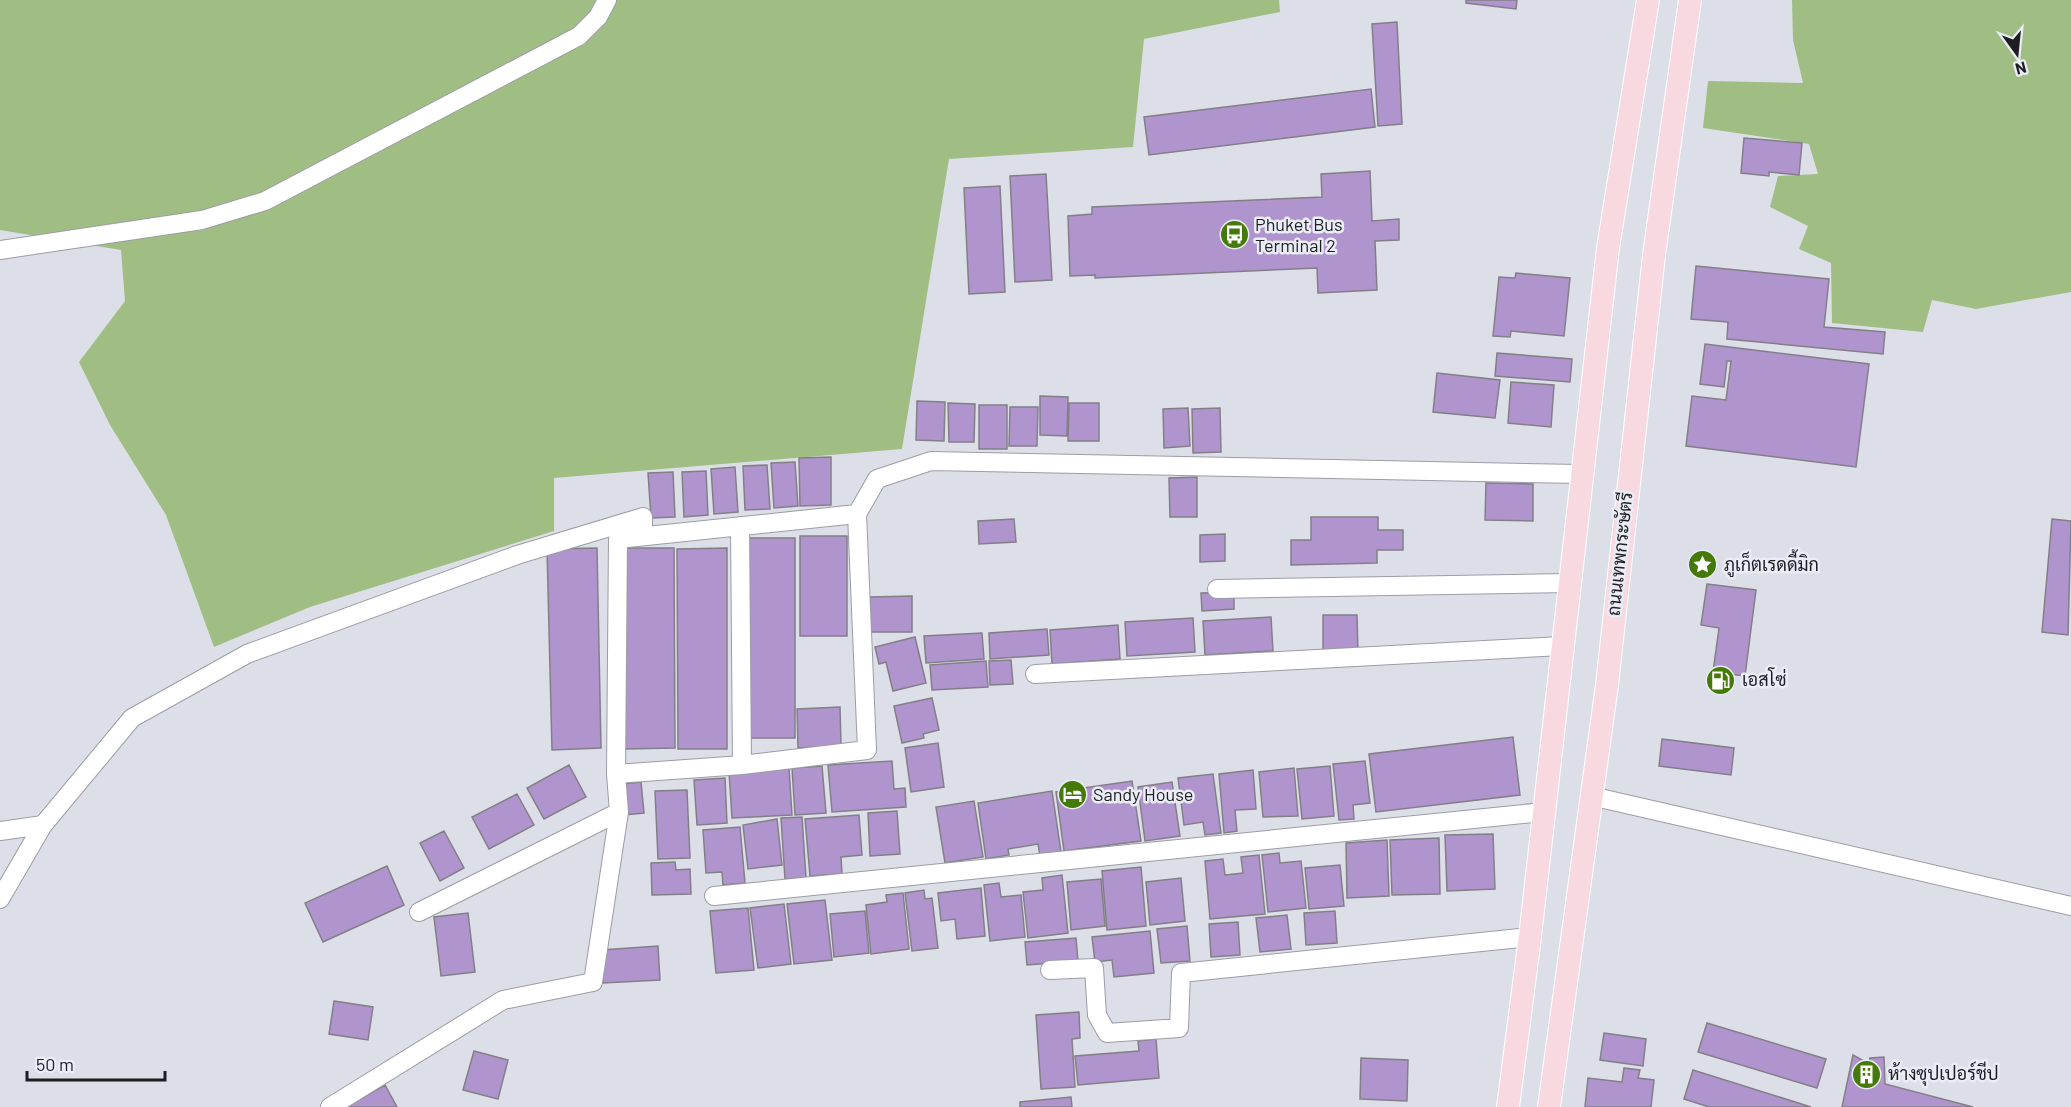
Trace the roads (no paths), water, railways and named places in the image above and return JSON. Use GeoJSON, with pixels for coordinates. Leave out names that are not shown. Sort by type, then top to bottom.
{"type":"FeatureCollection","features":[{"type":"Feature","properties":{"kind":"main road"},"geometry":{"type":"LineString","coordinates":[[1508,1107],[1530,937],[1580,474],[1608,248],[1648,0]]}},
{"type":"Feature","properties":{"kind":"main road","name":"ถนนเทพกระษัตรี"},"geometry":{"type":"LineString","coordinates":[[1549,1107],[1607,685],[1654,255],[1690,0]]}},
{"type":"Feature","properties":{"kind":"street"},"geometry":{"type":"LineString","coordinates":[[0,250],[202,220],[265,201],[579,36],[598,17],[607,0]]}},
{"type":"Feature","properties":{"kind":"street"},"geometry":{"type":"LineString","coordinates":[[616,774],[742,765],[867,750],[856,514],[877,479],[931,461],[1580,474]]}},
{"type":"Feature","properties":{"kind":"street"},"geometry":{"type":"LineString","coordinates":[[330,1107],[503,1000],[593,982],[619,812],[616,774],[618,539],[856,514]]}},
{"type":"Feature","properties":{"kind":"street"},"geometry":{"type":"LineString","coordinates":[[0,899],[44,825],[132,718],[247,654],[517,555],[643,517],[643,536]]}},
{"type":"Feature","properties":{"kind":"street"},"geometry":{"type":"LineString","coordinates":[[740,526],[742,765]]}},
{"type":"Feature","properties":{"kind":"street"},"geometry":{"type":"LineString","coordinates":[[1217,589],[1568,583]]}},
{"type":"Feature","properties":{"kind":"street"},"geometry":{"type":"LineString","coordinates":[[1035,674],[1561,646]]}},
{"type":"Feature","properties":{"kind":"street"},"geometry":{"type":"LineString","coordinates":[[1591,796],[2071,906]]}},
{"type":"Feature","properties":{"kind":"street"},"geometry":{"type":"LineString","coordinates":[[419,912],[619,812]]}},
{"type":"Feature","properties":{"kind":"street"},"geometry":{"type":"LineString","coordinates":[[714,896],[1543,812]]}},
{"type":"Feature","properties":{"kind":"street"},"geometry":{"type":"LineString","coordinates":[[0,831],[44,825]]}},
{"type":"Feature","properties":{"kind":"street"},"geometry":{"type":"LineString","coordinates":[[1050,970],[1094,968],[1097,1015],[1107,1033],[1179,1028],[1181,973],[1530,937]]}},
{"type":"Feature","properties":{"kind":"place","name":"Phuket Bus Terminal 2"},"geometry":{"type":"Point","coordinates":[1234,235]}},
{"type":"Feature","properties":{"kind":"place","name":"ภูเก็ตเรดดี้มิก"},"geometry":{"type":"Point","coordinates":[1703,565]}},
{"type":"Feature","properties":{"kind":"place","name":"เอสโซ่"},"geometry":{"type":"Point","coordinates":[1721,680]}},
{"type":"Feature","properties":{"kind":"place","name":"Sandy House"},"geometry":{"type":"Point","coordinates":[1072,795]}},
{"type":"Feature","properties":{"kind":"place","name":"ห้างซุปเปอร์ชีป"},"geometry":{"type":"Point","coordinates":[1867,1074]}}]}
